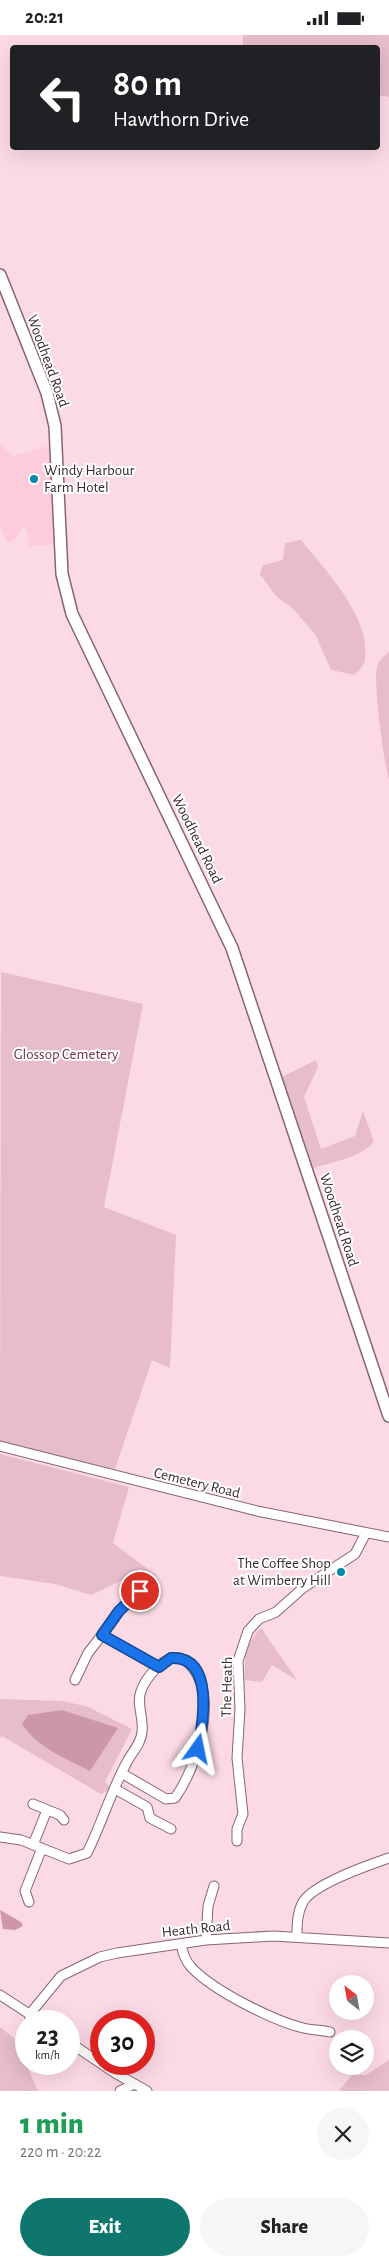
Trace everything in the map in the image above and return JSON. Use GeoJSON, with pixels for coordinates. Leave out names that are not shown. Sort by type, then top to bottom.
{"type":"FeatureCollection","features":[{"type":"Feature","properties":{"kind":"main road","name":"Woodhead Road"},"geometry":{"type":"LineString","coordinates":[[0,275],[47,393],[55,426],[62,574],[72,614],[232,948],[389,1416]]}},
{"type":"Feature","properties":{"kind":"street","name":"Cemetery Road"},"geometry":{"type":"LineString","coordinates":[[0,1446],[257,1511],[389,1537]]}},
{"type":"Feature","properties":{"kind":"street","name":"The Heath"},"geometry":{"type":"LineString","coordinates":[[237,1841],[238,1829],[244,1814],[237,1758],[240,1709],[238,1661],[248,1631],[259,1619],[276,1612],[303,1588],[354,1553],[366,1533]]}},
{"type":"Feature","properties":{"kind":"street"},"geometry":{"type":"LineString","coordinates":[[75,1680],[88,1653],[119,1611],[140,1591]]}},
{"type":"Feature","properties":{"kind":"street"},"geometry":{"type":"LineString","coordinates":[[102,1635],[159,1667]]}},
{"type":"Feature","properties":{"kind":"street"},"geometry":{"type":"LineString","coordinates":[[0,1837],[21,1840],[69,1859],[87,1853],[126,1763],[138,1747],[142,1732],[139,1704],[141,1691],[159,1667],[171,1658],[182,1658],[201,1679],[204,1704],[203,1723],[198,1749],[183,1787],[175,1798],[166,1799],[122,1774]]}},
{"type":"Feature","properties":{"kind":"street"},"geometry":{"type":"LineString","coordinates":[[115,1789],[146,1807],[150,1818],[171,1829]]}},
{"type":"Feature","properties":{"kind":"street"},"geometry":{"type":"LineString","coordinates":[[33,1804],[60,1815],[64,1821]]}},
{"type":"Feature","properties":{"kind":"street"},"geometry":{"type":"LineString","coordinates":[[33,1845],[47,1810]]}},
{"type":"Feature","properties":{"kind":"street"},"geometry":{"type":"LineString","coordinates":[[29,1902],[24,1891],[24,1881],[42,1848]]}},
{"type":"Feature","properties":{"kind":"street"},"geometry":{"type":"LineString","coordinates":[[297,1937],[299,1912],[304,1900],[316,1890],[389,1858]]}},
{"type":"Feature","properties":{"kind":"street"},"geometry":{"type":"LineString","coordinates":[[206,1940],[208,1906],[214,1886]]}},
{"type":"Feature","properties":{"kind":"street","name":"Heath Road"},"geometry":{"type":"LineString","coordinates":[[33,2010],[61,1976],[86,1963],[117,1953],[206,1940],[273,1936],[389,1943]]}},
{"type":"Feature","properties":{"kind":"street"},"geometry":{"type":"LineString","coordinates":[[181,1944],[186,1960],[192,1969],[228,1995],[282,2021],[305,2029],[329,2032]]}},
{"type":"Feature","properties":{"kind":"street"},"geometry":{"type":"LineString","coordinates":[[0,1995],[22,2010]]}},
{"type":"Feature","properties":{"kind":"street"},"geometry":{"type":"LineString","coordinates":[[80,2049],[147,2091]]}},
{"type":"Feature","properties":{"kind":"street"},"geometry":{"type":"LineString","coordinates":[[120,2091],[134,2084]]}},
{"type":"Feature","properties":{"kind":"shaded area"},"geometry":{"type":"Polygon","coordinates":[[[0,445],[13,456],[53,445],[55,544],[29,546],[27,530],[23,528],[14,540],[7,543],[0,524],[0,445]]]}},
{"type":"Feature","properties":{"kind":"shaded area"},"geometry":{"type":"Polygon","coordinates":[[[62,1710],[118,1728],[90,1771],[44,1746],[22,1724],[28,1715],[62,1710]]]}},
{"type":"Feature","properties":{"kind":"shaded area"},"geometry":{"type":"Polygon","coordinates":[[[0,1910],[21,1922],[23,1926],[15,1930],[3,1929],[0,1910]]]}},
{"type":"Feature","properties":{"kind":"green space"},"geometry":{"type":"Polygon","coordinates":[[[243,35],[389,35],[389,97],[380,95],[380,45],[243,45],[243,35]]]}},
{"type":"Feature","properties":{"kind":"green space"},"geometry":{"type":"Polygon","coordinates":[[[301,540],[344,595],[361,627],[365,643],[365,661],[355,675],[331,670],[315,634],[293,609],[276,596],[260,574],[263,565],[283,560],[285,543],[301,540]]]}},
{"type":"Feature","properties":{"kind":"green space"},"geometry":{"type":"Polygon","coordinates":[[[389,652],[389,780],[384,757],[376,676],[379,662],[389,652]]]}},
{"type":"Feature","properties":{"kind":"green space","name":"Glossop Cemetery"},"geometry":{"type":"Polygon","coordinates":[[[1,972],[143,1004],[104,1207],[176,1235],[170,1368],[152,1360],[115,1469],[0,1442],[1,972]]]}},
{"type":"Feature","properties":{"kind":"green space"},"geometry":{"type":"Polygon","coordinates":[[[316,1060],[318,1067],[304,1097],[321,1149],[355,1136],[363,1111],[374,1142],[353,1156],[313,1168],[282,1077],[316,1060]]]}},
{"type":"Feature","properties":{"kind":"green space"},"geometry":{"type":"Polygon","coordinates":[[[0,1454],[129,1487],[113,1543],[157,1576],[132,1577],[91,1595],[55,1584],[0,1576],[0,1454]]]}},
{"type":"Feature","properties":{"kind":"green space"},"geometry":{"type":"Polygon","coordinates":[[[261,1628],[297,1680],[272,1665],[262,1682],[245,1680],[247,1652],[252,1640],[261,1628]]]}},
{"type":"Feature","properties":{"kind":"green space"},"geometry":{"type":"Polygon","coordinates":[[[0,1699],[61,1701],[86,1706],[132,1729],[105,1782],[112,1788],[101,1794],[2,1736],[0,1738],[0,1699]]]}},
{"type":"Feature","properties":{"kind":"green space"},"geometry":{"type":"Polygon","coordinates":[[[0,2027],[15,2039],[15,2075],[31,2075],[38,2091],[0,2091],[0,2027]]]}},
{"type":"Feature","properties":{"kind":"green space"},"geometry":{"type":"Polygon","coordinates":[[[389,2060],[389,2091],[339,2091],[352,2075],[374,2075],[374,2070],[389,2060]]]}},
{"type":"Feature","properties":{"kind":"place","name":"Windy Harbour Farm Hotel"},"geometry":{"type":"Point","coordinates":[34,479]}},
{"type":"Feature","properties":{"kind":"place","name":"The Coffee Shop at Wimberry Hill"},"geometry":{"type":"Point","coordinates":[341,1572]}},
{"type":"Feature","properties":{"kind":"route"},"geometry":{"type":"LineString","coordinates":[[140,1591],[119,1611],[102,1635],[129,1652],[159,1667],[166,1660],[177,1657],[182,1658],[195,1671],[201,1679],[204,1704],[203,1723],[198,1749]]}}]}
